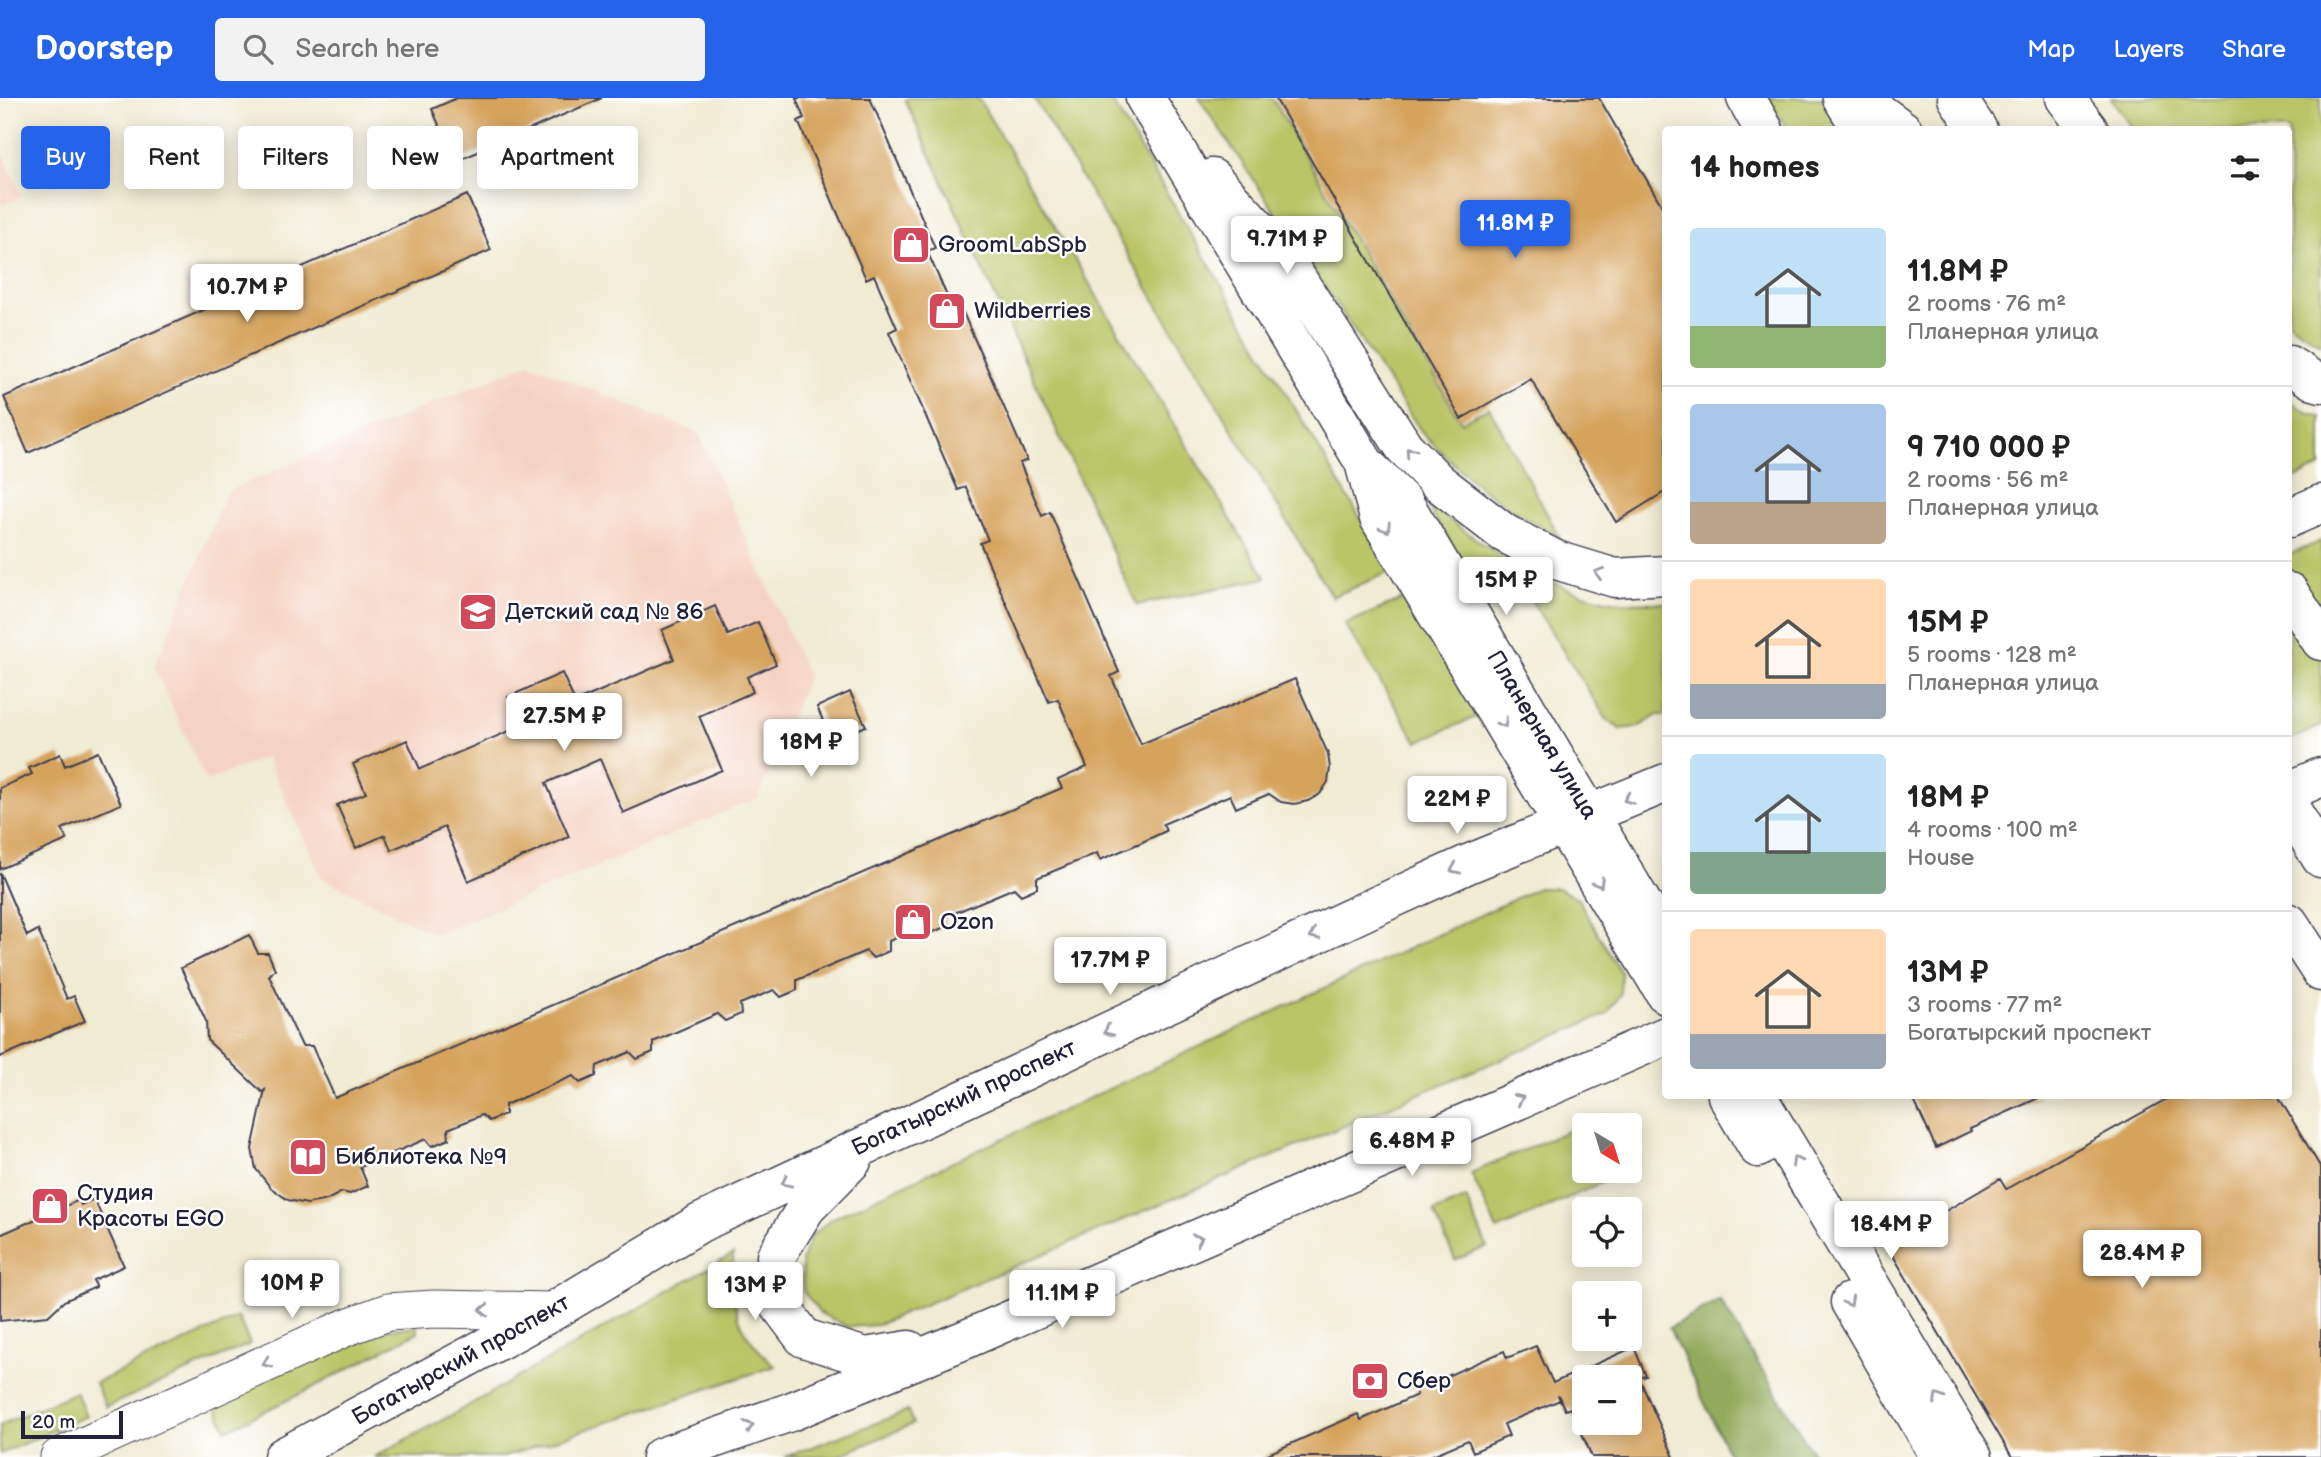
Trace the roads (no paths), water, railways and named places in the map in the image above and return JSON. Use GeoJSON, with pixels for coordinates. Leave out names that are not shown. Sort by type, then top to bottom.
{"type":"FeatureCollection","features":[{"type":"Feature","properties":{"kind":"main road"},"geometry":{"type":"LineString","coordinates":[[1746,98],[1762,126]]}},
{"type":"Feature","properties":{"kind":"main road"},"geometry":{"type":"LineString","coordinates":[[1842,98],[1860,126]]}},
{"type":"Feature","properties":{"kind":"main road"},"geometry":{"type":"LineString","coordinates":[[1858,98],[1897,126]]}},
{"type":"Feature","properties":{"kind":"main road"},"geometry":{"type":"LineString","coordinates":[[1957,98],[1975,126]]}},
{"type":"Feature","properties":{"kind":"main road"},"geometry":{"type":"LineString","coordinates":[[2065,98],[2086,126]]}},
{"type":"Feature","properties":{"kind":"main road"},"geometry":{"type":"LineString","coordinates":[[1152,109],[1280,252],[1404,447],[1438,482],[1504,533],[1556,560],[1615,578],[1662,575]]}},
{"type":"Feature","properties":{"kind":"main road","name":"Планерная улица"},"geometry":{"type":"LineString","coordinates":[[1152,109],[1365,464],[1379,518],[1576,820],[1662,938]]}},
{"type":"Feature","properties":{"kind":"main road"},"geometry":{"type":"LineString","coordinates":[[2292,367],[2314,382],[2321,383]]}},
{"type":"Feature","properties":{"kind":"main road"},"geometry":{"type":"LineString","coordinates":[[2292,517],[2321,503]]}},
{"type":"Feature","properties":{"kind":"main road"},"geometry":{"type":"LineString","coordinates":[[2292,597],[2321,641]]}},
{"type":"Feature","properties":{"kind":"main road"},"geometry":{"type":"LineString","coordinates":[[2292,790],[2321,777]]}},
{"type":"Feature","properties":{"kind":"main road","name":"Богатырский проспект"},"geometry":{"type":"LineString","coordinates":[[284,1457],[553,1311],[700,1223],[1468,864],[1662,785]]}},
{"type":"Feature","properties":{"kind":"main road"},"geometry":{"type":"LineString","coordinates":[[2292,811],[2321,858]]}},
{"type":"Feature","properties":{"kind":"main road","name":"Планерная улица"},"geometry":{"type":"LineString","coordinates":[[1576,820],[1662,987]]}},
{"type":"Feature","properties":{"kind":"main road"},"geometry":{"type":"LineString","coordinates":[[2292,928],[2321,972]]}},
{"type":"Feature","properties":{"kind":"main road"},"geometry":{"type":"LineString","coordinates":[[661,1457],[790,1412],[964,1340],[1662,1039]]}},
{"type":"Feature","properties":{"kind":"main road"},"geometry":{"type":"LineString","coordinates":[[1729,1099],[1940,1457]]}},
{"type":"Feature","properties":{"kind":"main road"},"geometry":{"type":"LineString","coordinates":[[1759,1099],[1973,1457]]}},
{"type":"Feature","properties":{"kind":"main road"},"geometry":{"type":"LineString","coordinates":[[870,1142],[806,1208],[776,1256],[780,1306],[804,1338],[865,1357],[964,1340]]}},
{"type":"Feature","properties":{"kind":"street"},"geometry":{"type":"LineString","coordinates":[[59,1457],[347,1326],[388,1312],[434,1309],[553,1311]]}},
{"type":"Feature","properties":{"kind":"place","name":"GroomLabSpb"},"geometry":{"type":"Point","coordinates":[911,245]}},
{"type":"Feature","properties":{"kind":"place","name":"Wildberries"},"geometry":{"type":"Point","coordinates":[947,311]}},
{"type":"Feature","properties":{"kind":"place","name":"Детский сад № 86"},"geometry":{"type":"Point","coordinates":[478,612]}},
{"type":"Feature","properties":{"kind":"place","name":"Ozon"},"geometry":{"type":"Point","coordinates":[913,922]}},
{"type":"Feature","properties":{"kind":"place","name":"Библиотека №9"},"geometry":{"type":"Point","coordinates":[308,1157]}},
{"type":"Feature","properties":{"kind":"place","name":"Студия Красоты EGO"},"geometry":{"type":"Point","coordinates":[50,1206]}},
{"type":"Feature","properties":{"kind":"place","name":"Сбер"},"geometry":{"type":"Point","coordinates":[1370,1381]}}]}
